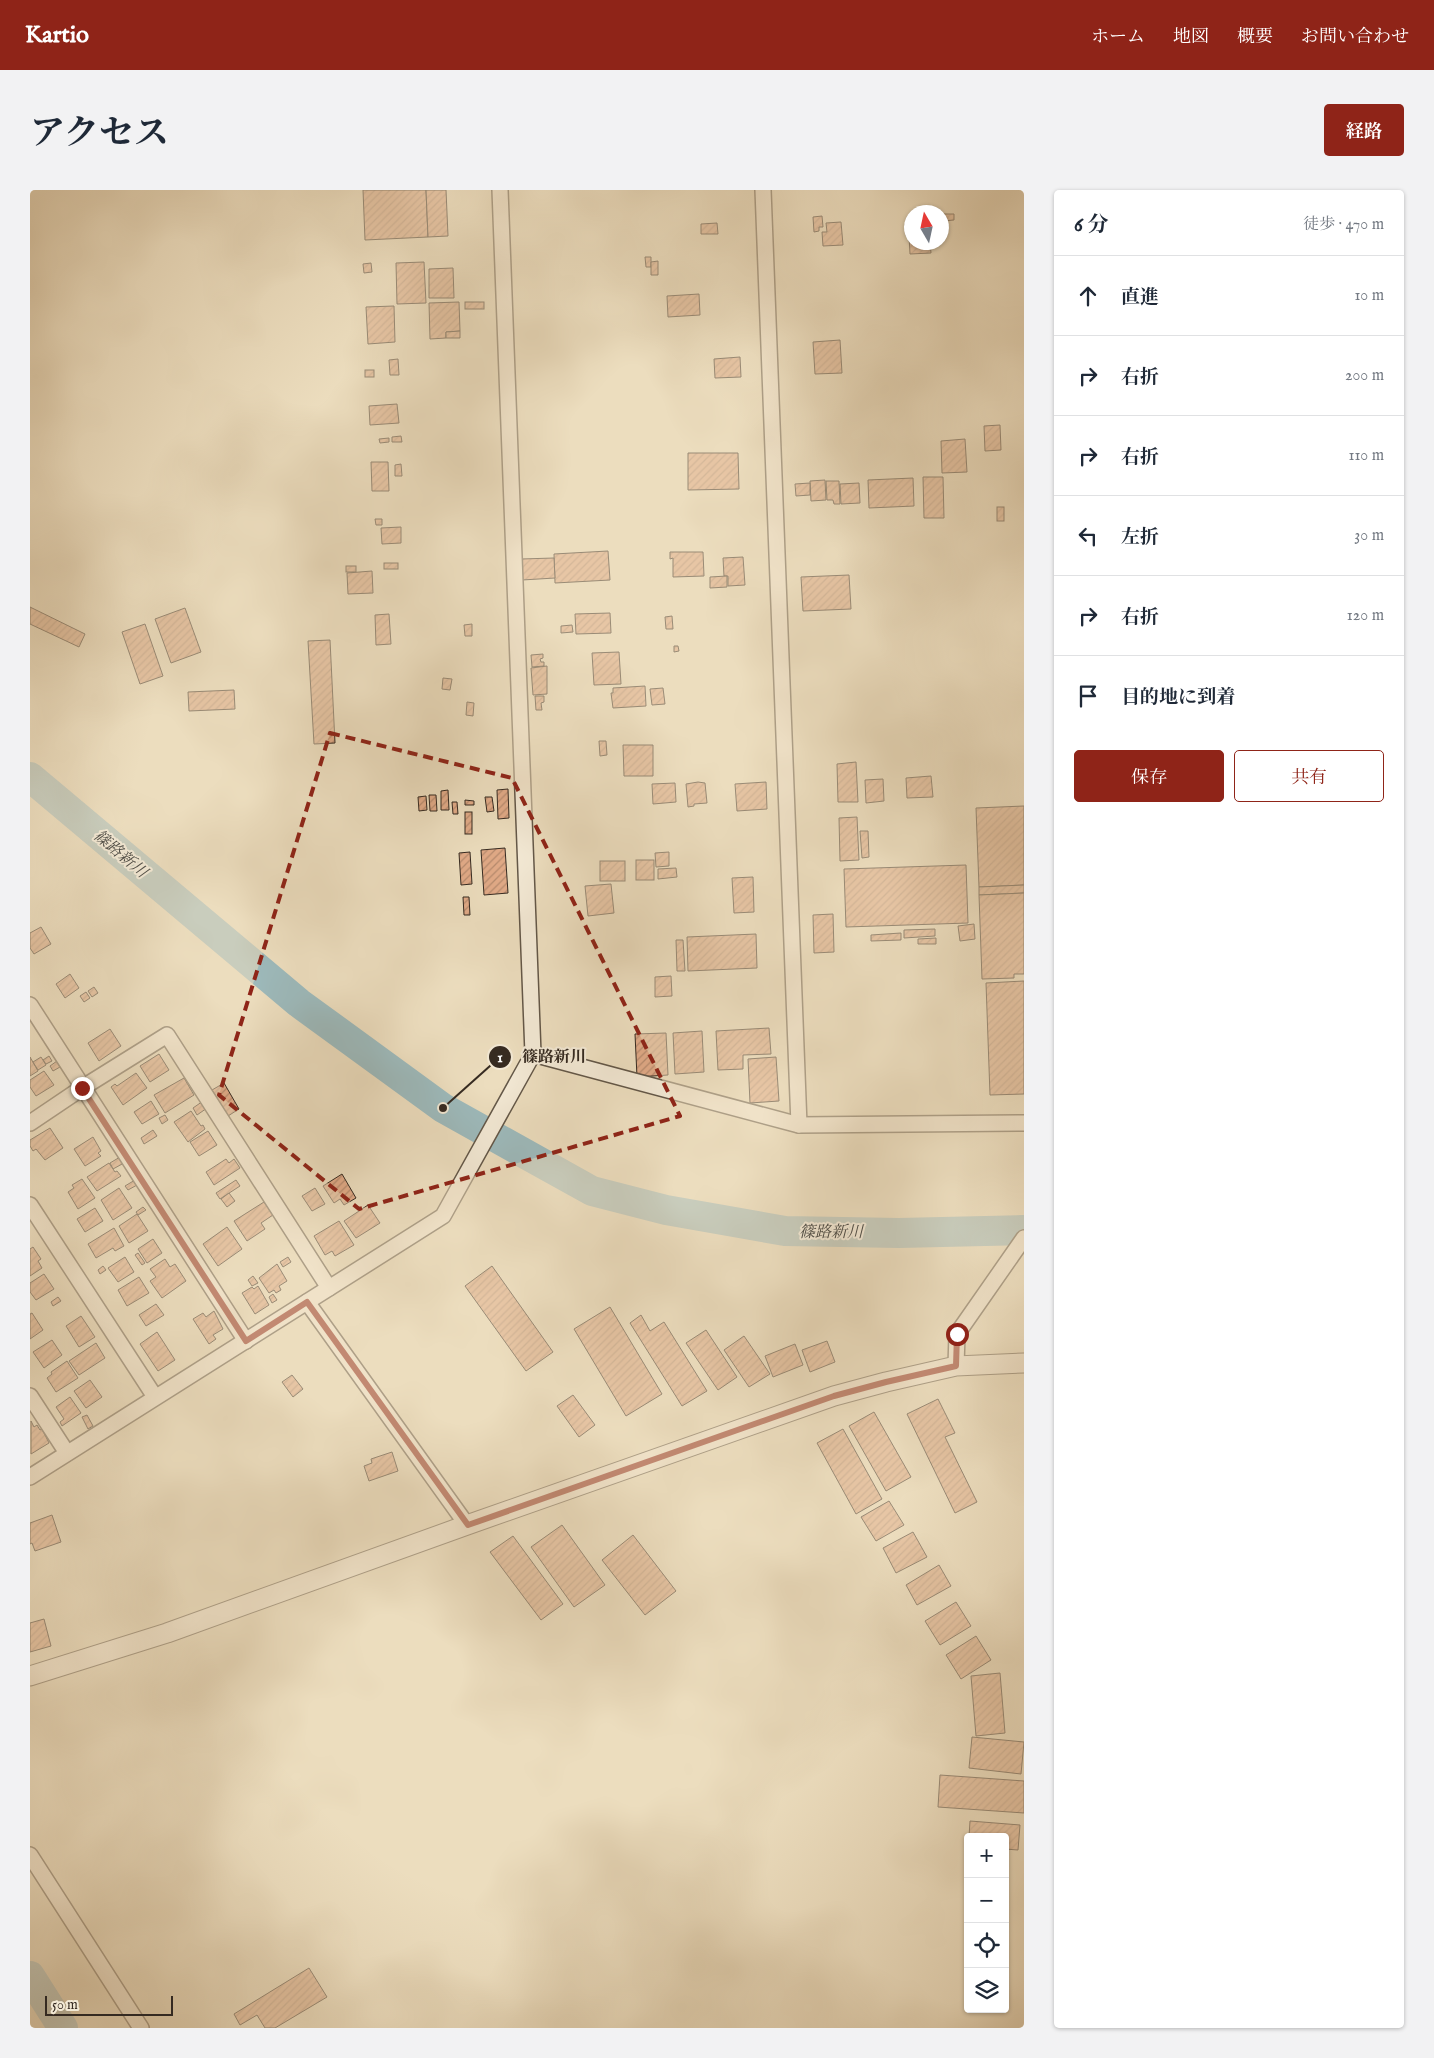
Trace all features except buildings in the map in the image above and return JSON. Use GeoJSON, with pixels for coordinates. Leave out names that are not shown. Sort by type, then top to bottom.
{"type":"FeatureCollection","features":[{"type":"Feature","properties":{"kind":"street"},"geometry":{"type":"LineString","coordinates":[[30,1476],[443,1216],[533,1054],[500,190]]}},
{"type":"Feature","properties":{"kind":"street"},"geometry":{"type":"LineString","coordinates":[[763,190],[799,1125]]}},
{"type":"Feature","properties":{"kind":"street"},"geometry":{"type":"LineString","coordinates":[[30,1005],[246,1341]]}},
{"type":"Feature","properties":{"kind":"street"},"geometry":{"type":"LineString","coordinates":[[30,1123],[167,1035],[329,1288]]}},
{"type":"Feature","properties":{"kind":"street"},"geometry":{"type":"LineString","coordinates":[[533,1054],[799,1125],[1024,1123]]}},
{"type":"Feature","properties":{"kind":"street"},"geometry":{"type":"LineString","coordinates":[[30,1205],[156,1398]]}},
{"type":"Feature","properties":{"kind":"street"},"geometry":{"type":"LineString","coordinates":[[956,1366],[957,1334],[1024,1238]]}},
{"type":"Feature","properties":{"kind":"street"},"geometry":{"type":"LineString","coordinates":[[307,1302],[468,1525]]}},
{"type":"Feature","properties":{"kind":"street"},"geometry":{"type":"LineString","coordinates":[[30,1676],[167,1633],[834,1396],[956,1366],[1024,1363]]}},
{"type":"Feature","properties":{"kind":"street"},"geometry":{"type":"LineString","coordinates":[[30,1396],[67,1453]]}},
{"type":"Feature","properties":{"kind":"street"},"geometry":{"type":"LineString","coordinates":[[30,1855],[141,2028]]}},
{"type":"Feature","properties":{"kind":"highlighted area"},"geometry":{"type":"Polygon","coordinates":[[[330,733],[512,778],[680,1116],[359,1209],[219,1095],[330,733]]]}},
{"type":"Feature","properties":{"kind":"waterway","name":"篠路新川"},"geometry":{"type":"LineString","coordinates":[[30,777],[299,1003],[443,1108],[592,1191],[666,1210],[785,1231],[899,1233],[1024,1230]]}},
{"type":"Feature","properties":{"kind":"waterway"},"geometry":{"type":"LineString","coordinates":[[30,1976],[63,2028]]}},
{"type":"Feature","properties":{"kind":"place","name":"篠路新川"},"geometry":{"type":"Point","coordinates":[443,1108]}},
{"type":"Feature","properties":{"kind":"route"},"geometry":{"type":"LineString","coordinates":[[82,1088],[246,1341],[307,1302],[468,1525],[834,1396],[956,1366],[957,1334]]}}]}
